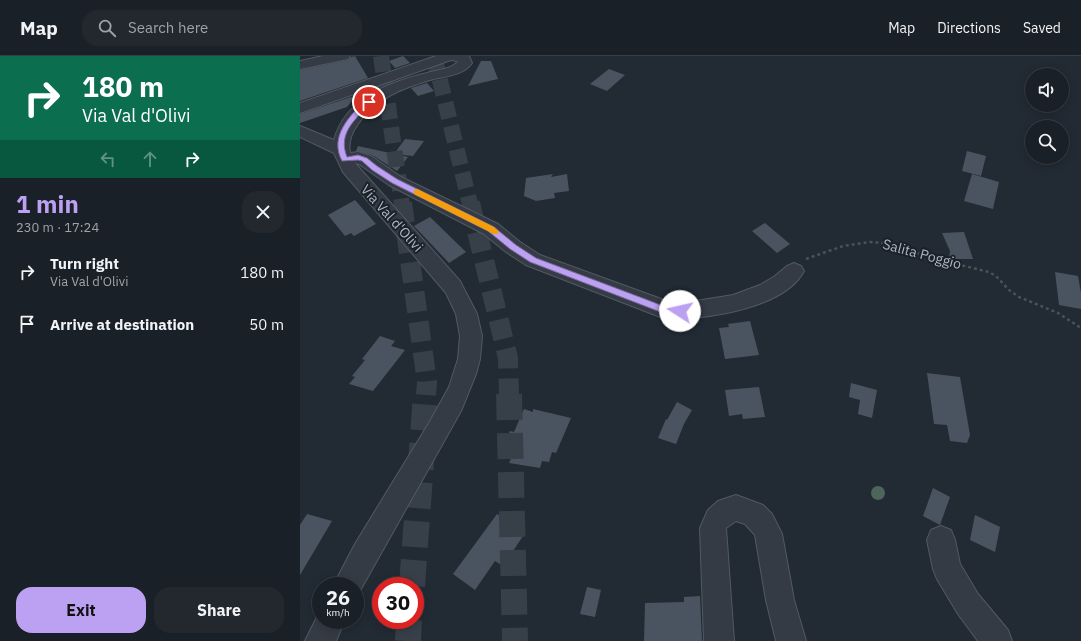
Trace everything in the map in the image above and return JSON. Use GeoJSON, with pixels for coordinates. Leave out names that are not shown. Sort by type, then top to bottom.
{"type":"FeatureCollection","features":[{"type":"Feature","properties":{"kind":"street"},"geometry":{"type":"LineString","coordinates":[[300,65],[343,56]]}},
{"type":"Feature","properties":{"kind":"street"},"geometry":{"type":"LineString","coordinates":[[300,108],[446,58],[457,56],[464,59],[465,62],[456,70],[399,86],[369,102],[353,116],[343,134],[342,154]]}},
{"type":"Feature","properties":{"kind":"street"},"geometry":{"type":"LineString","coordinates":[[300,131],[336,148],[342,154],[365,160],[395,181],[491,229],[513,247],[533,260],[663,309],[694,311],[740,300],[769,290],[780,284],[794,271]]}},
{"type":"Feature","properties":{"kind":"street","name":"Via Val d'Olivi"},"geometry":{"type":"LineString","coordinates":[[342,154],[365,187],[453,287],[464,305],[470,323],[471,344],[458,392],[352,577]]}},
{"type":"Feature","properties":{"kind":"street"},"geometry":{"type":"LineString","coordinates":[[719,641],[713,549],[714,528],[717,519],[727,510],[736,508],[754,514],[763,523],[768,534],[780,600],[791,641]]}},
{"type":"Feature","properties":{"kind":"street"},"geometry":{"type":"LineString","coordinates":[[941,540],[947,569],[968,604],[996,641]]}},
{"type":"Feature","properties":{"kind":"street"},"geometry":{"type":"LineString","coordinates":[[320,641],[326,629]]}},
{"type":"Feature","properties":{"kind":"path","name":"Salita Poggio"},"geometry":{"type":"LineString","coordinates":[[794,271],[798,264],[806,259],[829,250],[857,243],[884,243],[940,260],[989,272],[996,276],[1019,298],[1058,313],[1081,328]]}},
{"type":"Feature","properties":{"kind":"building"},"geometry":{"type":"Polygon","coordinates":[[[355,56],[368,78],[300,101],[300,70],[348,60],[355,56]]]}},
{"type":"Feature","properties":{"kind":"building"},"geometry":{"type":"Polygon","coordinates":[[[403,56],[410,63],[395,68],[389,61],[403,56]]]}},
{"type":"Feature","properties":{"kind":"building"},"geometry":{"type":"Polygon","coordinates":[[[481,61],[491,61],[498,79],[468,86],[481,61]]]}},
{"type":"Feature","properties":{"kind":"building"},"geometry":{"type":"Polygon","coordinates":[[[609,69],[625,75],[607,91],[590,84],[609,69]]]}},
{"type":"Feature","properties":{"kind":"building"},"geometry":{"type":"Polygon","coordinates":[[[427,83],[434,91],[418,96],[411,88],[427,83]]]}},
{"type":"Feature","properties":{"kind":"building"},"geometry":{"type":"Polygon","coordinates":[[[357,95],[347,107],[300,123],[300,114],[357,95]]]}},
{"type":"Feature","properties":{"kind":"building"},"geometry":{"type":"Polygon","coordinates":[[[405,139],[424,141],[413,156],[394,154],[405,139]]]}},
{"type":"Feature","properties":{"kind":"building"},"geometry":{"type":"Polygon","coordinates":[[[358,146],[408,157],[397,171],[372,155],[356,151],[358,146]]]}},
{"type":"Feature","properties":{"kind":"building"},"geometry":{"type":"Polygon","coordinates":[[[967,151],[986,156],[981,176],[962,171],[967,151]]]}},
{"type":"Feature","properties":{"kind":"building"},"geometry":{"type":"Polygon","coordinates":[[[553,174],[551,177],[567,174],[569,191],[554,193],[555,198],[536,201],[524,196],[526,178],[553,174]]]}},
{"type":"Feature","properties":{"kind":"building"},"geometry":{"type":"Polygon","coordinates":[[[972,174],[999,182],[993,209],[964,201],[972,174]]]}},
{"type":"Feature","properties":{"kind":"building"},"geometry":{"type":"Polygon","coordinates":[[[355,200],[376,224],[354,236],[351,233],[345,236],[328,215],[355,200]]]}},
{"type":"Feature","properties":{"kind":"building"},"geometry":{"type":"Polygon","coordinates":[[[430,217],[466,252],[449,263],[414,226],[430,217]]]}},
{"type":"Feature","properties":{"kind":"building"},"geometry":{"type":"Polygon","coordinates":[[[765,223],[790,244],[777,253],[752,231],[765,223]]]}},
{"type":"Feature","properties":{"kind":"building"},"geometry":{"type":"Polygon","coordinates":[[[964,232],[973,259],[949,259],[950,251],[942,233],[964,232]]]}},
{"type":"Feature","properties":{"kind":"building"},"geometry":{"type":"Polygon","coordinates":[[[1055,272],[1078,276],[1081,293],[1081,309],[1059,305],[1055,272]]]}},
{"type":"Feature","properties":{"kind":"building"},"geometry":{"type":"Polygon","coordinates":[[[750,321],[759,355],[725,359],[719,328],[729,327],[728,324],[750,321]]]}},
{"type":"Feature","properties":{"kind":"building"},"geometry":{"type":"Polygon","coordinates":[[[380,336],[395,341],[391,346],[405,350],[373,391],[349,384],[355,377],[352,376],[365,360],[362,359],[380,336]]]}},
{"type":"Feature","properties":{"kind":"building"},"geometry":{"type":"Polygon","coordinates":[[[927,373],[960,377],[970,435],[967,443],[950,441],[947,425],[934,424],[927,373]]]}},
{"type":"Feature","properties":{"kind":"building"},"geometry":{"type":"Polygon","coordinates":[[[851,383],[877,390],[872,418],[858,414],[860,400],[849,397],[851,383]]]}},
{"type":"Feature","properties":{"kind":"building"},"geometry":{"type":"Polygon","coordinates":[[[759,387],[765,417],[743,419],[742,414],[729,416],[725,390],[759,387]]]}},
{"type":"Feature","properties":{"kind":"building"},"geometry":{"type":"Polygon","coordinates":[[[677,402],[692,410],[684,424],[676,444],[658,438],[666,419],[667,420],[677,402]]]}},
{"type":"Feature","properties":{"kind":"building"},"geometry":{"type":"Polygon","coordinates":[[[524,409],[533,412],[533,409],[571,418],[556,453],[552,452],[549,462],[542,461],[540,468],[509,463],[511,459],[498,457],[510,431],[514,432],[524,409]]]}},
{"type":"Feature","properties":{"kind":"building"},"geometry":{"type":"Polygon","coordinates":[[[933,488],[950,497],[940,525],[923,516],[933,488]]]}},
{"type":"Feature","properties":{"kind":"building"},"geometry":{"type":"Polygon","coordinates":[[[307,514],[332,521],[300,575],[300,525],[307,514]]]}},
{"type":"Feature","properties":{"kind":"building"},"geometry":{"type":"Polygon","coordinates":[[[497,514],[525,533],[503,566],[495,561],[475,590],[453,574],[497,514]]]}},
{"type":"Feature","properties":{"kind":"building"},"geometry":{"type":"Polygon","coordinates":[[[975,515],[1000,527],[995,552],[970,540],[975,515]]]}},
{"type":"Feature","properties":{"kind":"building"},"geometry":{"type":"Polygon","coordinates":[[[587,587],[601,590],[595,617],[580,614],[587,587]]]}},
{"type":"Feature","properties":{"kind":"building"},"geometry":{"type":"Polygon","coordinates":[[[700,596],[702,641],[644,641],[645,603],[684,602],[684,597],[700,596]]]}},
{"type":"Feature","properties":{"kind":"tunnel"},"geometry":{"type":"LineString","coordinates":[[381,56],[402,204]]}},
{"type":"Feature","properties":{"kind":"tunnel"},"geometry":{"type":"LineString","coordinates":[[434,56],[470,204]]}},
{"type":"Feature","properties":{"kind":"tunnel"},"geometry":{"type":"LineString","coordinates":[[402,203],[427,382],[426,395]]}},
{"type":"Feature","properties":{"kind":"tunnel"},"geometry":{"type":"LineString","coordinates":[[470,203],[508,358],[509,395]]}},
{"type":"Feature","properties":{"kind":"tunnel"},"geometry":{"type":"LineString","coordinates":[[413,577],[426,394]]}},
{"type":"Feature","properties":{"kind":"tunnel"},"geometry":{"type":"LineString","coordinates":[[509,394],[515,641]]}},
{"type":"Feature","properties":{"kind":"tunnel"},"geometry":{"type":"LineString","coordinates":[[408,641],[409,629]]}},
{"type":"Feature","properties":{"kind":"slow traffic"},"geometry":{"type":"LineString","coordinates":[[417,192],[495,232]]}},
{"type":"Feature","properties":{"kind":"route"},"geometry":{"type":"LineString","coordinates":[[369,102],[359,108],[343,134],[340,148],[344,159],[358,157],[365,160],[395,181],[491,229],[513,247],[533,260],[642,302],[663,309],[680,311]]}}]}
